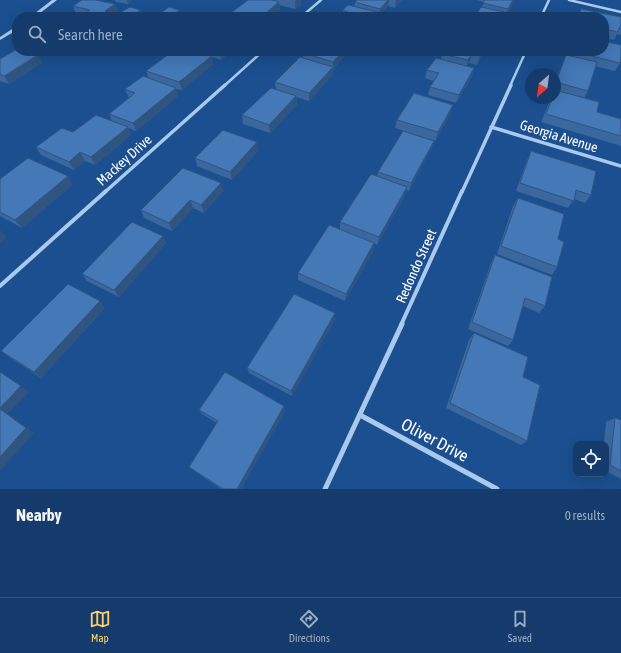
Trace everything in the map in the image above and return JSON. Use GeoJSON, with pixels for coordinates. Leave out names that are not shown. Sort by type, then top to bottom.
{"type":"FeatureCollection","features":[{"type":"Feature","properties":{"kind":"street"},"geometry":{"type":"LineString","coordinates":[[39,12],[55,0]]}},
{"type":"Feature","properties":{"kind":"street"},"geometry":{"type":"LineString","coordinates":[[307,12],[320,0]]}},
{"type":"Feature","properties":{"kind":"street"},"geometry":{"type":"LineString","coordinates":[[543,12],[549,0]]}},
{"type":"Feature","properties":{"kind":"street"},"geometry":{"type":"LineString","coordinates":[[569,0],[621,12]]}},
{"type":"Feature","properties":{"kind":"street"},"geometry":{"type":"LineString","coordinates":[[0,39],[12,31]]}},
{"type":"Feature","properties":{"kind":"street","name":"Mackey Drive"},"geometry":{"type":"LineString","coordinates":[[0,286],[257,56]]}},
{"type":"Feature","properties":{"kind":"street","name":"Redondo Street"},"geometry":{"type":"LineString","coordinates":[[325,489],[360,416],[524,56]]}},
{"type":"Feature","properties":{"kind":"street","name":"Georgia Avenue"},"geometry":{"type":"LineString","coordinates":[[492,127],[621,166]]}},
{"type":"Feature","properties":{"kind":"street","name":"Oliver Drive"},"geometry":{"type":"LineString","coordinates":[[360,416],[497,489]]}},
{"type":"Feature","properties":{"kind":"building"},"geometry":{"type":"Polygon","coordinates":[[[82,0],[95,0],[115,4],[106,12],[87,12],[90,10],[73,6],[82,0]]]}},
{"type":"Feature","properties":{"kind":"building"},"geometry":{"type":"Polygon","coordinates":[[[248,0],[272,0],[279,2],[267,12],[232,12],[248,0]]]}},
{"type":"Feature","properties":{"kind":"building"},"geometry":{"type":"Polygon","coordinates":[[[357,0],[388,0],[380,9],[355,2],[357,0]]]}},
{"type":"Feature","properties":{"kind":"building"},"geometry":{"type":"Polygon","coordinates":[[[485,0],[513,0],[508,9],[483,3],[485,0]]]}},
{"type":"Feature","properties":{"kind":"building"},"geometry":{"type":"Polygon","coordinates":[[[348,5],[377,12],[348,12],[343,10],[348,5]]]}},
{"type":"Feature","properties":{"kind":"building"},"geometry":{"type":"Polygon","coordinates":[[[130,7],[141,10],[138,12],[121,12],[130,7]]]}},
{"type":"Feature","properties":{"kind":"building"},"geometry":{"type":"Polygon","coordinates":[[[169,7],[179,10],[177,12],[162,12],[169,7]]]}},
{"type":"Feature","properties":{"kind":"building"},"geometry":{"type":"Polygon","coordinates":[[[481,7],[504,12],[478,12],[481,7]]]}},
{"type":"Feature","properties":{"kind":"building"},"geometry":{"type":"Polygon","coordinates":[[[581,9],[596,12],[580,12],[581,9]]]}},
{"type":"Feature","properties":{"kind":"building"},"geometry":{"type":"Polygon","coordinates":[[[609,15],[621,17],[621,26],[618,32],[609,30],[609,15]]]}},
{"type":"Feature","properties":{"kind":"building"},"geometry":{"type":"Polygon","coordinates":[[[609,42],[621,45],[620,63],[591,56],[609,56],[609,42]]]}},
{"type":"Feature","properties":{"kind":"building"},"geometry":{"type":"Polygon","coordinates":[[[12,52],[12,56],[36,56],[4,76],[0,74],[0,59],[12,52]]]}},
{"type":"Feature","properties":{"kind":"building"},"geometry":{"type":"Polygon","coordinates":[[[166,56],[212,56],[179,82],[146,71],[166,56]]]}},
{"type":"Feature","properties":{"kind":"building"},"geometry":{"type":"Polygon","coordinates":[[[313,56],[338,56],[333,62],[313,56]]]}},
{"type":"Feature","properties":{"kind":"building"},"geometry":{"type":"Polygon","coordinates":[[[451,56],[471,56],[468,60],[451,56]]]}},
{"type":"Feature","properties":{"kind":"building"},"geometry":{"type":"Polygon","coordinates":[[[566,56],[597,62],[588,91],[561,83],[561,69],[566,56]]]}},
{"type":"Feature","properties":{"kind":"building"},"geometry":{"type":"Polygon","coordinates":[[[300,57],[333,67],[309,93],[275,82],[300,57]]]}},
{"type":"Feature","properties":{"kind":"building"},"geometry":{"type":"Polygon","coordinates":[[[436,58],[474,68],[459,95],[430,87],[439,73],[427,70],[436,58]]]}},
{"type":"Feature","properties":{"kind":"building"},"geometry":{"type":"Polygon","coordinates":[[[143,76],[176,88],[133,123],[109,114],[135,93],[125,89],[143,76]]]}},
{"type":"Feature","properties":{"kind":"building"},"geometry":{"type":"Polygon","coordinates":[[[271,88],[296,96],[269,125],[242,115],[271,88]]]}},
{"type":"Feature","properties":{"kind":"building"},"geometry":{"type":"Polygon","coordinates":[[[561,92],[599,102],[597,112],[621,119],[621,136],[546,114],[550,104],[561,104],[561,92]]]}},
{"type":"Feature","properties":{"kind":"building"},"geometry":{"type":"Polygon","coordinates":[[[414,93],[453,105],[438,132],[397,120],[414,93]]]}},
{"type":"Feature","properties":{"kind":"building"},"geometry":{"type":"Polygon","coordinates":[[[96,115],[128,127],[91,157],[80,152],[69,162],[36,147],[62,128],[73,132],[96,115]]]}},
{"type":"Feature","properties":{"kind":"building"},"geometry":{"type":"Polygon","coordinates":[[[223,130],[257,142],[230,172],[195,158],[223,130]]]}},
{"type":"Feature","properties":{"kind":"building"},"geometry":{"type":"Polygon","coordinates":[[[403,131],[434,141],[411,183],[378,172],[403,131]]]}},
{"type":"Feature","properties":{"kind":"building"},"geometry":{"type":"Polygon","coordinates":[[[531,151],[596,171],[591,195],[576,190],[574,201],[520,183],[531,151]]]}},
{"type":"Feature","properties":{"kind":"building"},"geometry":{"type":"Polygon","coordinates":[[[28,158],[68,176],[15,220],[0,212],[0,179],[28,158]]]}},
{"type":"Feature","properties":{"kind":"building"},"geometry":{"type":"Polygon","coordinates":[[[183,168],[221,183],[201,205],[190,200],[169,223],[141,210],[183,168]]]}},
{"type":"Feature","properties":{"kind":"building"},"geometry":{"type":"Polygon","coordinates":[[[371,174],[407,187],[379,237],[340,222],[371,174]]]}},
{"type":"Feature","properties":{"kind":"building"},"geometry":{"type":"Polygon","coordinates":[[[518,198],[564,214],[558,239],[564,242],[557,267],[501,246],[518,198]]]}},
{"type":"Feature","properties":{"kind":"building"},"geometry":{"type":"Polygon","coordinates":[[[132,222],[163,236],[114,290],[82,274],[132,222]]]}},
{"type":"Feature","properties":{"kind":"building"},"geometry":{"type":"Polygon","coordinates":[[[329,225],[374,243],[346,294],[298,273],[329,225]]]}},
{"type":"Feature","properties":{"kind":"building"},"geometry":{"type":"Polygon","coordinates":[[[495,255],[552,277],[545,306],[525,298],[513,340],[472,322],[495,255]]]}},
{"type":"Feature","properties":{"kind":"building"},"geometry":{"type":"Polygon","coordinates":[[[68,284],[100,301],[34,372],[1,351],[68,284]]]}},
{"type":"Feature","properties":{"kind":"building"},"geometry":{"type":"Polygon","coordinates":[[[294,294],[335,313],[291,391],[247,368],[294,294]]]}},
{"type":"Feature","properties":{"kind":"building"},"geometry":{"type":"Polygon","coordinates":[[[474,333],[528,357],[523,377],[540,385],[527,441],[450,403],[474,333]]]}},
{"type":"Feature","properties":{"kind":"building"},"geometry":{"type":"Polygon","coordinates":[[[0,372],[21,386],[0,408],[0,372]]]}},
{"type":"Feature","properties":{"kind":"building"},"geometry":{"type":"Polygon","coordinates":[[[225,372],[284,406],[237,489],[223,489],[189,467],[218,421],[199,410],[225,372]]]}},
{"type":"Feature","properties":{"kind":"building"},"geometry":{"type":"Polygon","coordinates":[[[0,409],[26,428],[0,457],[0,409]]]}},
{"type":"Feature","properties":{"kind":"building"},"geometry":{"type":"Polygon","coordinates":[[[615,418],[621,420],[621,471],[610,465],[615,418]]]}}]}
